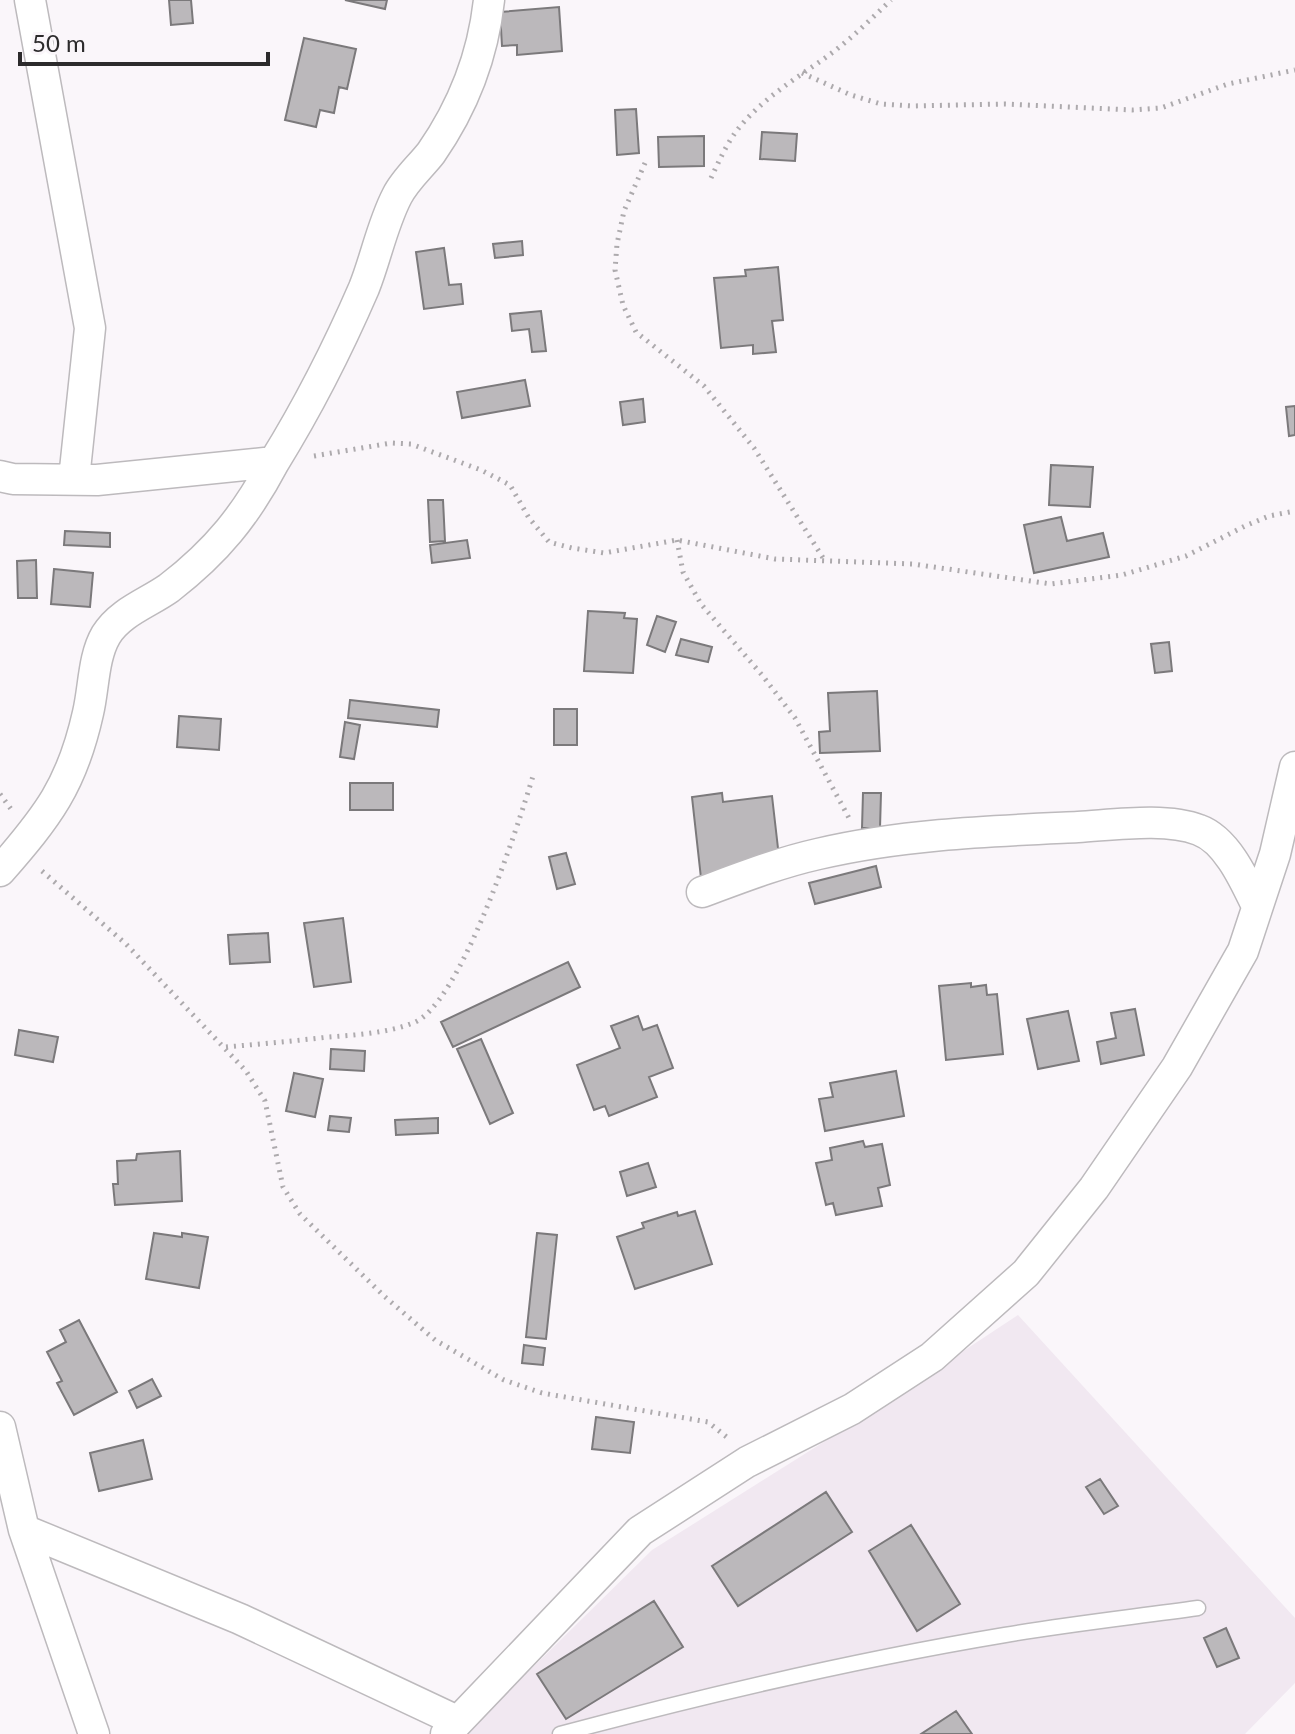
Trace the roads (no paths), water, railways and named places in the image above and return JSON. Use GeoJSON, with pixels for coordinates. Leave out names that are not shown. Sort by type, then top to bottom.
{"type":"FeatureCollection","features":[{"type":"Feature","properties":{"kind":"street"},"geometry":{"type":"LineString","coordinates":[[30,0],[90,328],[74,479]]}},
{"type":"Feature","properties":{"kind":"street"},"geometry":{"type":"LineString","coordinates":[[9,860],[50,811],[69,778],[89,712],[101,646],[108,632],[127,613],[166,590],[220,544],[241,520],[308,407],[365,286],[378,241],[398,193],[455,117],[474,71],[489,0]]}},
{"type":"Feature","properties":{"kind":"street"},"geometry":{"type":"LineString","coordinates":[[0,476],[13,479],[97,480],[274,462]]}},
{"type":"Feature","properties":{"kind":"street"},"geometry":{"type":"LineString","coordinates":[[24,1530],[240,1619],[452,1728],[640,1531],[747,1462],[852,1409],[932,1357],[1026,1273],[1094,1188],[1177,1067],[1243,951],[1275,854],[1295,767]]}},
{"type":"Feature","properties":{"kind":"street"},"geometry":{"type":"LineString","coordinates":[[702,892],[769,867],[864,845],[1022,830],[1143,824],[1202,830],[1239,869],[1257,906]]}},
{"type":"Feature","properties":{"kind":"street"},"geometry":{"type":"LineString","coordinates":[[0,1427],[24,1530],[94,1734]]}},
{"type":"Feature","properties":{"kind":"lane"},"geometry":{"type":"LineString","coordinates":[[560,1734],[758,1685],[892,1657],[1005,1635],[1198,1608]]}}]}
